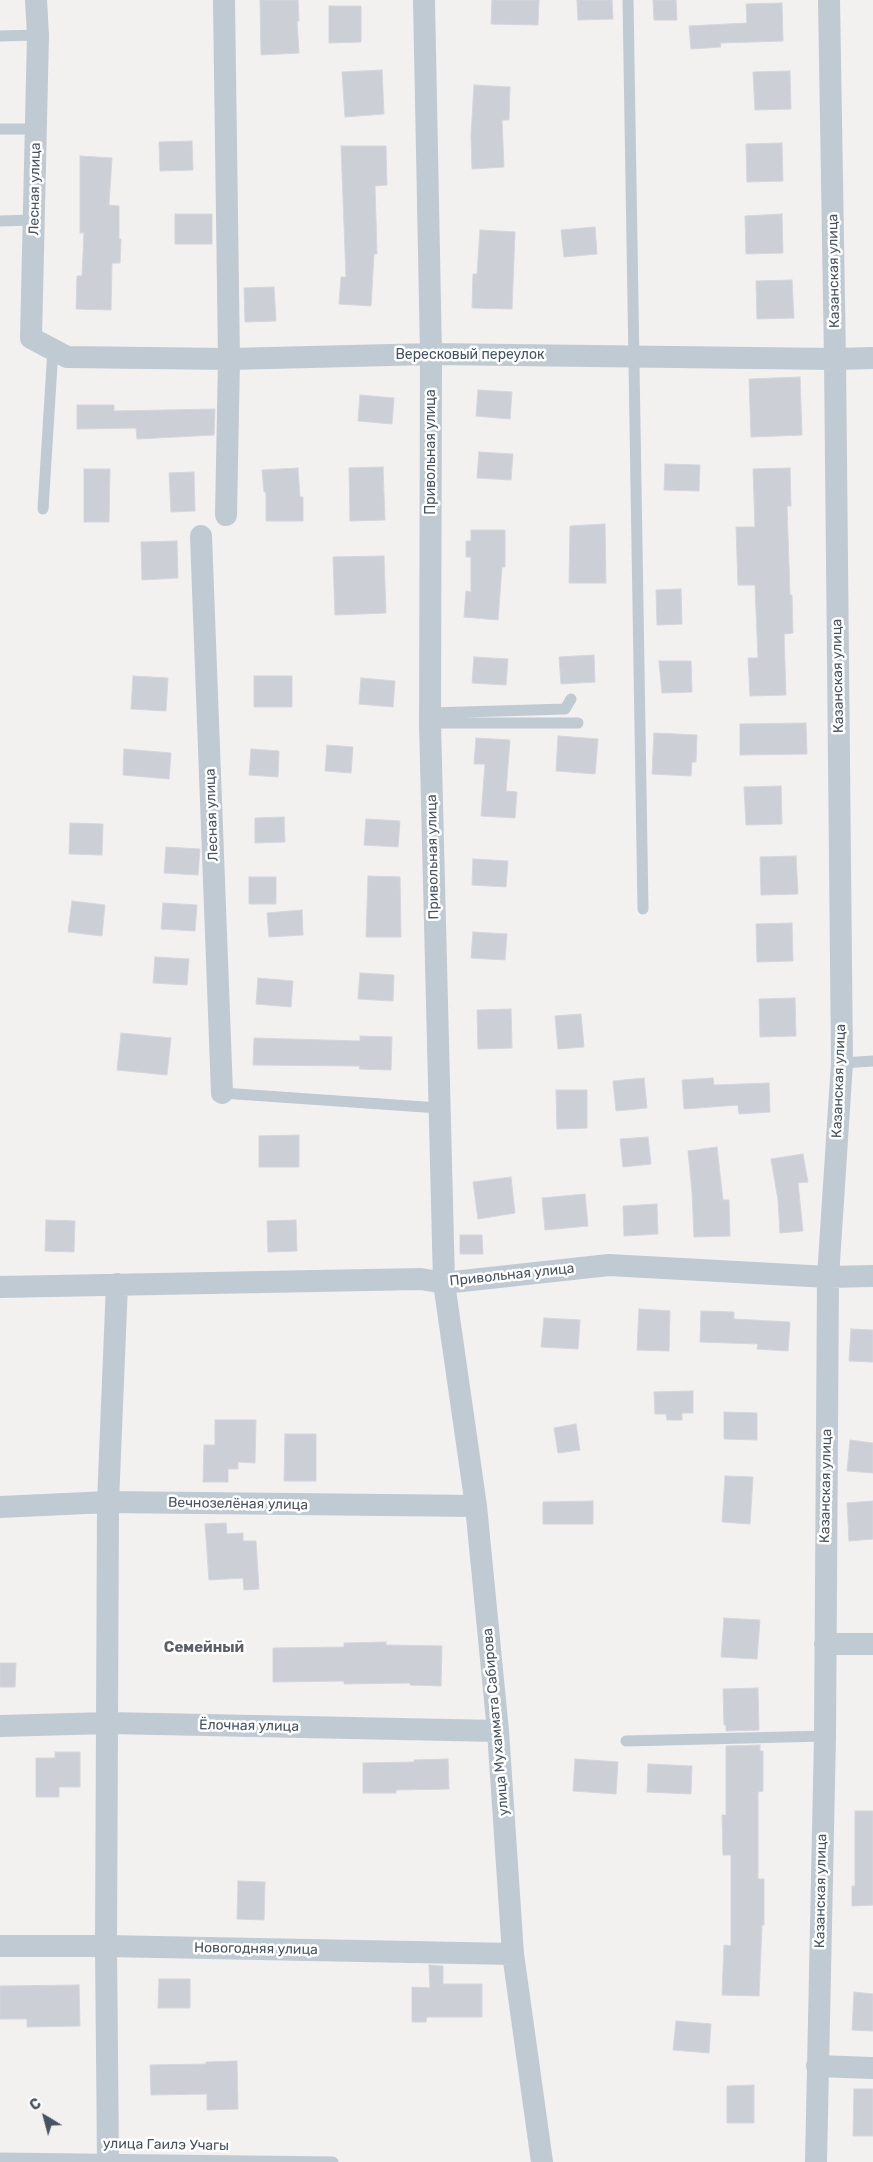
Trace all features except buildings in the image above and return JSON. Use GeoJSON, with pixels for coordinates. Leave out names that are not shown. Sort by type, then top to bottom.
{"type":"FeatureCollection","features":[{"type":"Feature","properties":{"kind":"street","name":"Лесная улица"},"geometry":{"type":"LineString","coordinates":[[36,0],[38,34],[31,338],[60,353]]}},
{"type":"Feature","properties":{"kind":"street"},"geometry":{"type":"LineString","coordinates":[[224,0],[229,359],[226,515]]}},
{"type":"Feature","properties":{"kind":"street","name":"Привольная улица"},"geometry":{"type":"LineString","coordinates":[[424,0],[431,354],[430,718],[444,1283],[609,1266],[828,1277],[873,1276]]}},
{"type":"Feature","properties":{"kind":"street","name":"Казанская улица"},"geometry":{"type":"LineString","coordinates":[[816,2162],[825,1736],[828,1277],[842,1062],[835,359],[828,0]]}},
{"type":"Feature","properties":{"kind":"street","name":"Вересковый переулок"},"geometry":{"type":"LineString","coordinates":[[60,353],[229,359],[431,354],[873,358]]}},
{"type":"Feature","properties":{"kind":"street","name":"Лесная улица"},"geometry":{"type":"LineString","coordinates":[[202,536],[222,1093]]}},
{"type":"Feature","properties":{"kind":"street"},"geometry":{"type":"LineString","coordinates":[[0,1287],[421,1278],[444,1283]]}},
{"type":"Feature","properties":{"kind":"street","name":"улица Мухаммата Сабирова"},"geometry":{"type":"LineString","coordinates":[[444,1283],[476,1506],[498,1731],[512,1954],[542,2162]]}},
{"type":"Feature","properties":{"kind":"street"},"geometry":{"type":"LineString","coordinates":[[108,2161],[106,1946],[108,1502],[117,1284]]}},
{"type":"Feature","properties":{"kind":"street","name":"Вечнозелёная улица"},"geometry":{"type":"LineString","coordinates":[[0,1507],[108,1502],[476,1506]]}},
{"type":"Feature","properties":{"kind":"street"},"geometry":{"type":"LineString","coordinates":[[825,1644],[873,1644]]}},
{"type":"Feature","properties":{"kind":"street","name":"Ёлочная улица"},"geometry":{"type":"LineString","coordinates":[[0,1726],[108,1723],[498,1731]]}},
{"type":"Feature","properties":{"kind":"street","name":"Новогодняя улица"},"geometry":{"type":"LineString","coordinates":[[0,1946],[106,1946],[512,1954]]}},
{"type":"Feature","properties":{"kind":"street"},"geometry":{"type":"LineString","coordinates":[[817,2066],[873,2068]]}},
{"type":"Feature","properties":{"kind":"lane"},"geometry":{"type":"LineString","coordinates":[[628,0],[643,909]]}},
{"type":"Feature","properties":{"kind":"lane"},"geometry":{"type":"LineString","coordinates":[[0,36],[38,34]]}},
{"type":"Feature","properties":{"kind":"lane"},"geometry":{"type":"LineString","coordinates":[[0,130],[36,130]]}},
{"type":"Feature","properties":{"kind":"lane"},"geometry":{"type":"LineString","coordinates":[[0,221],[34,220]]}},
{"type":"Feature","properties":{"kind":"lane"},"geometry":{"type":"LineString","coordinates":[[42,508],[60,353]]}},
{"type":"Feature","properties":{"kind":"lane"},"geometry":{"type":"LineString","coordinates":[[430,718],[565,708],[571,699]]}},
{"type":"Feature","properties":{"kind":"lane"},"geometry":{"type":"LineString","coordinates":[[430,718],[578,723]]}},
{"type":"Feature","properties":{"kind":"lane"},"geometry":{"type":"LineString","coordinates":[[842,1062],[873,1061]]}},
{"type":"Feature","properties":{"kind":"lane"},"geometry":{"type":"LineString","coordinates":[[222,1093],[439,1108]]}},
{"type":"Feature","properties":{"kind":"lane"},"geometry":{"type":"LineString","coordinates":[[626,1741],[825,1736]]}},
{"type":"Feature","properties":{"kind":"lane","name":"улица Гаилэ Учагы"},"geometry":{"type":"LineString","coordinates":[[0,2158],[108,2161],[332,2162]]}},
{"type":"Feature","properties":{"kind":"district","name":"Семейный"},"geometry":{"type":"Point","coordinates":[204,1648]}}]}
